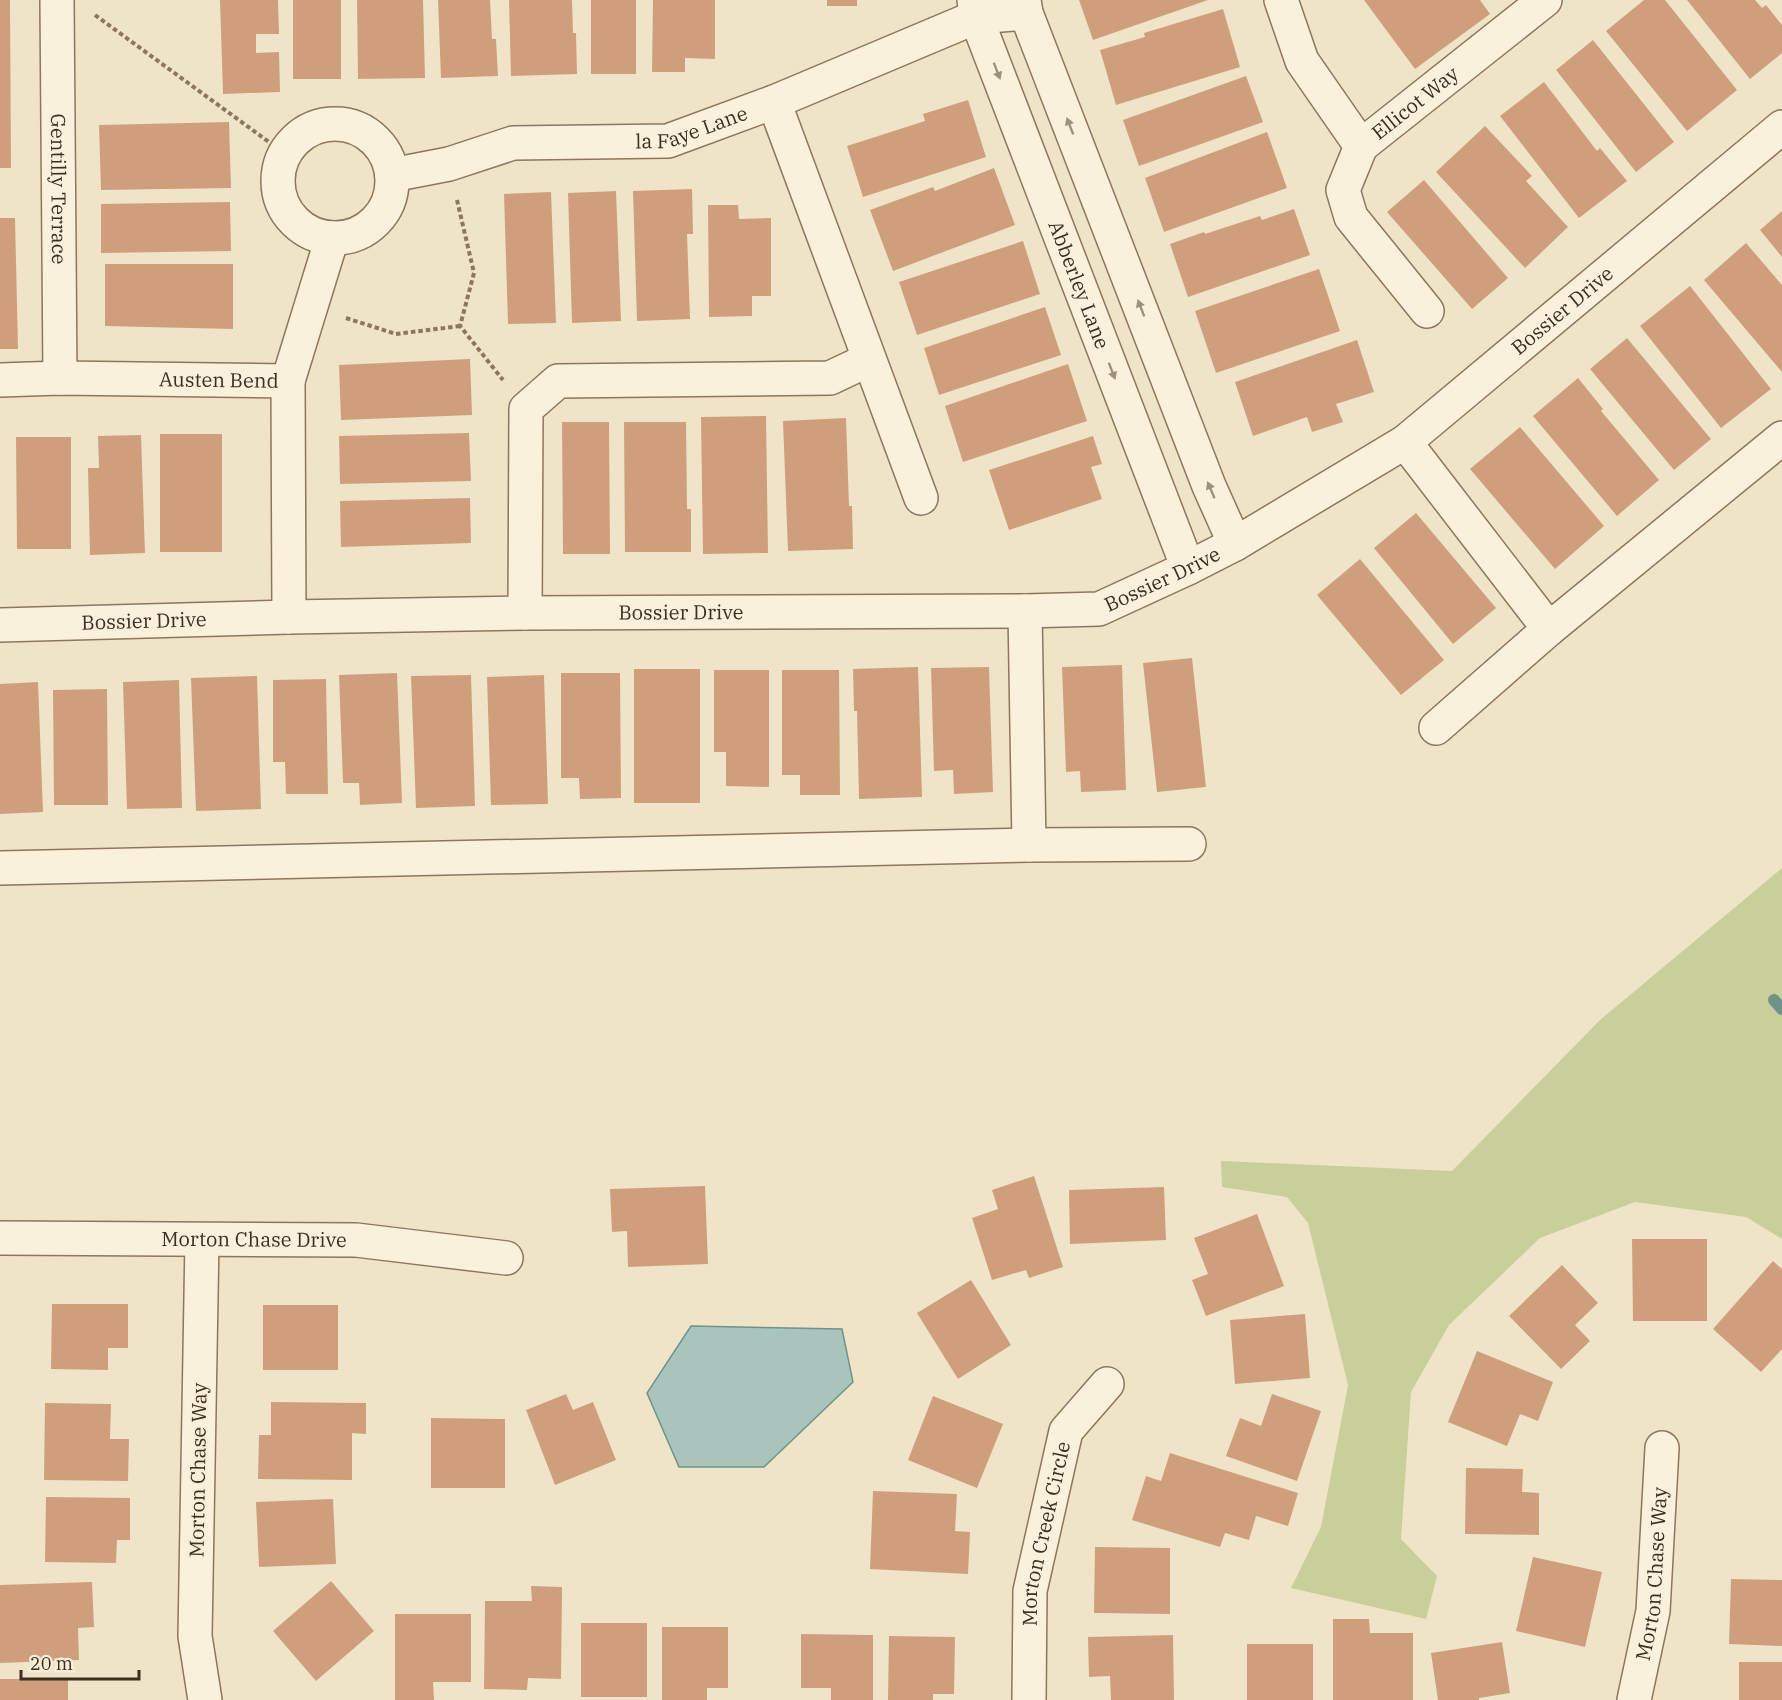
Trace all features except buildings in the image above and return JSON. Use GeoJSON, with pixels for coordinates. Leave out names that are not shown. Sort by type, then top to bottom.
{"type":"FeatureCollection","features":[{"type":"Feature","properties":{"kind":"street","name":"Gentilly Terrace"},"geometry":{"type":"LineString","coordinates":[[57,0],[60,378]]}},
{"type":"Feature","properties":{"kind":"street","name":"Ellicot Way"},"geometry":{"type":"LineString","coordinates":[[1281,0],[1302,61],[1361,146],[1545,0]]}},
{"type":"Feature","properties":{"kind":"street"},"geometry":{"type":"LineString","coordinates":[[1025,6],[1209,486],[1235,543]]}},
{"type":"Feature","properties":{"kind":"street","name":"la Faye Lane"},"geometry":{"type":"LineString","coordinates":[[392,175],[449,164],[513,143],[668,141],[774,102],[975,8],[1025,6]]}},
{"type":"Feature","properties":{"kind":"street","name":"Abberley Lane"},"geometry":{"type":"LineString","coordinates":[[975,8],[1188,568]]}},
{"type":"Feature","properties":{"kind":"street"},"geometry":{"type":"LineString","coordinates":[[774,102],[921,498]]}},
{"type":"Feature","properties":{"kind":"street"},"geometry":{"type":"LineString","coordinates":[[341,123],[360,129],[375,140],[387,156],[392,175],[390,195],[380,216],[366,229],[351,236],[332,238],[320,237],[302,228],[287,213],[279,195],[277,172],[284,153],[298,136],[315,126],[341,123]]}},
{"type":"Feature","properties":{"kind":"street","name":"Bossier Drive"},"geometry":{"type":"LineString","coordinates":[[0,625],[525,613],[1099,609],[1188,568],[1235,543],[1405,442],[1782,127]]}},
{"type":"Feature","properties":{"kind":"street"},"geometry":{"type":"LineString","coordinates":[[1361,146],[1342,190],[1352,217],[1427,311]]}},
{"type":"Feature","properties":{"kind":"street","name":"Austen Bend"},"geometry":{"type":"LineString","coordinates":[[0,380],[60,378],[288,381],[332,238]]}},
{"type":"Feature","properties":{"kind":"street"},"geometry":{"type":"LineString","coordinates":[[525,613],[526,409],[558,381],[830,378],[868,360]]}},
{"type":"Feature","properties":{"kind":"street"},"geometry":{"type":"LineString","coordinates":[[288,381],[289,617]]}},
{"type":"Feature","properties":{"kind":"street"},"geometry":{"type":"LineString","coordinates":[[1436,728],[1549,628],[1782,438]]}},
{"type":"Feature","properties":{"kind":"street"},"geometry":{"type":"LineString","coordinates":[[1405,442],[1549,628]]}},
{"type":"Feature","properties":{"kind":"street"},"geometry":{"type":"LineString","coordinates":[[1025,611],[1029,845]]}},
{"type":"Feature","properties":{"kind":"street"},"geometry":{"type":"LineString","coordinates":[[0,868],[1029,845],[1189,844]]}},
{"type":"Feature","properties":{"kind":"street","name":"Morton Chase Drive"},"geometry":{"type":"LineString","coordinates":[[0,1238],[356,1240],[506,1258]]}},
{"type":"Feature","properties":{"kind":"street","name":"Morton Chase Way"},"geometry":{"type":"LineString","coordinates":[[202,1240],[195,1636],[205,1700]]}},
{"type":"Feature","properties":{"kind":"street","name":"Morton Creek Circle"},"geometry":{"type":"LineString","coordinates":[[1029,1700],[1030,1591],[1066,1431],[1107,1384]]}},
{"type":"Feature","properties":{"kind":"street","name":"Morton Chase Way"},"geometry":{"type":"LineString","coordinates":[[1634,1700],[1653,1611],[1662,1448]]}},
{"type":"Feature","properties":{"kind":"path"},"geometry":{"type":"LineString","coordinates":[[94,14],[284,153]]}},
{"type":"Feature","properties":{"kind":"path"},"geometry":{"type":"LineString","coordinates":[[449,164],[474,273],[459,326]]}},
{"type":"Feature","properties":{"kind":"path"},"geometry":{"type":"LineString","coordinates":[[310,306],[396,334],[459,326]]}},
{"type":"Feature","properties":{"kind":"path"},"geometry":{"type":"LineString","coordinates":[[459,326],[526,409]]}},
{"type":"Feature","properties":{"kind":"green space"},"geometry":{"type":"Polygon","coordinates":[[[1782,868],[1782,1239],[1746,1217],[1635,1202],[1540,1238],[1449,1325],[1411,1392],[1401,1539],[1437,1576],[1426,1619],[1291,1588],[1321,1527],[1348,1385],[1308,1223],[1287,1197],[1222,1187],[1221,1161],[1452,1171],[1600,1020],[1782,868]]]}},
{"type":"Feature","properties":{"kind":"water"},"geometry":{"type":"Polygon","coordinates":[[[691,1326],[842,1329],[853,1382],[764,1467],[679,1467],[647,1393],[691,1326]]]}},
{"type":"Feature","properties":{"kind":"waterway"},"geometry":{"type":"LineString","coordinates":[[1774,1000],[1782,1009]]}}]}
